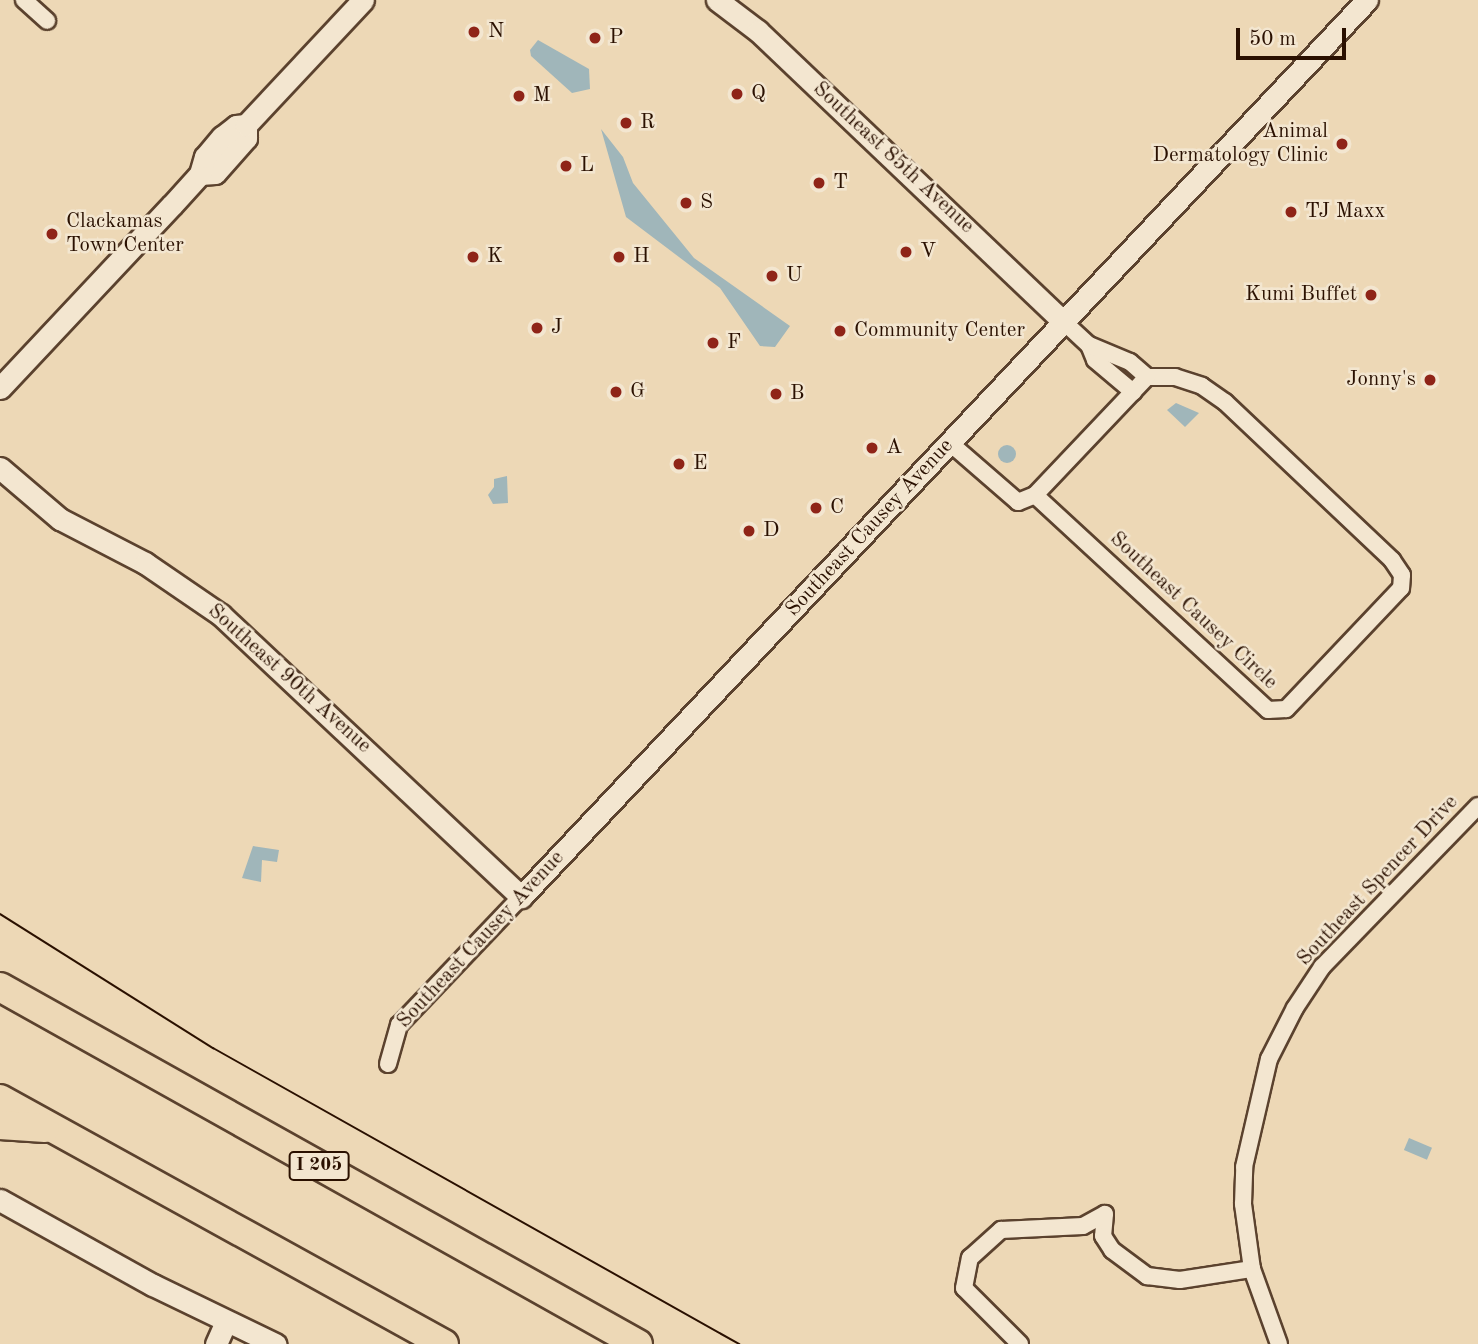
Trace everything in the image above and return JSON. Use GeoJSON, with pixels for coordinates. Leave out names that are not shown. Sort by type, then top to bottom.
{"type":"FeatureCollection","features":[{"type":"Feature","properties":{"kind":"highway","name":"I 205"},"geometry":{"type":"LineString","coordinates":[[0,987],[638,1344]]}},
{"type":"Feature","properties":{"kind":"highway"},"geometry":{"type":"LineString","coordinates":[[0,1098],[51,1129],[444,1344]]}},
{"type":"Feature","properties":{"kind":"highway"},"geometry":{"type":"LineString","coordinates":[[0,1125],[51,1129]]}},
{"type":"Feature","properties":{"kind":"street"},"geometry":{"type":"LineString","coordinates":[[23,0],[47,22]]}},
{"type":"Feature","properties":{"kind":"street"},"geometry":{"type":"LineString","coordinates":[[0,388],[200,174],[215,173],[246,138],[246,125],[363,0]]}},
{"type":"Feature","properties":{"kind":"street","name":"Southeast 85th Avenue"},"geometry":{"type":"LineString","coordinates":[[717,0],[758,32],[1064,322]]}},
{"type":"Feature","properties":{"kind":"street","name":"Southeast Causey Avenue"},"geometry":{"type":"LineString","coordinates":[[388,1064],[399,1025],[1367,0]]}},
{"type":"Feature","properties":{"kind":"street"},"geometry":{"type":"LineString","coordinates":[[950,443],[1018,502],[1035,495],[1147,377],[1130,362],[1089,345],[1064,322]]}},
{"type":"Feature","properties":{"kind":"street"},"geometry":{"type":"LineString","coordinates":[[1089,345],[1095,360],[1133,392]]}},
{"type":"Feature","properties":{"kind":"street","name":"Southeast Causey Circle"},"geometry":{"type":"LineString","coordinates":[[1035,495],[1268,710],[1278,712],[1292,704],[1401,588],[1402,575],[1392,559],[1226,402],[1202,386],[1175,377],[1147,377]]}},
{"type":"Feature","properties":{"kind":"street","name":"Southeast 90th Avenue"},"geometry":{"type":"LineString","coordinates":[[0,468],[60,519],[145,563],[222,615],[521,897]]}},
{"type":"Feature","properties":{"kind":"street","name":"Southeast Spencer Drive"},"geometry":{"type":"LineString","coordinates":[[1279,1344],[1252,1269],[1243,1203],[1244,1167],[1269,1059],[1295,1008],[1322,967],[1478,806]]}},
{"type":"Feature","properties":{"kind":"street"},"geometry":{"type":"LineString","coordinates":[[0,1200],[226,1322],[275,1344]]}},
{"type":"Feature","properties":{"kind":"street"},"geometry":{"type":"LineString","coordinates":[[1020,1344],[964,1288],[970,1258],[1001,1230],[1083,1226],[1105,1214],[1103,1236],[1112,1250],[1147,1276],[1180,1280],[1252,1269]]}},
{"type":"Feature","properties":{"kind":"street"},"geometry":{"type":"LineString","coordinates":[[216,1344],[226,1322]]}},
{"type":"Feature","properties":{"kind":"water"},"geometry":{"type":"Polygon","coordinates":[[[538,40],[589,69],[590,89],[572,93],[531,56],[530,50],[538,40]]]}},
{"type":"Feature","properties":{"kind":"water"},"geometry":{"type":"Polygon","coordinates":[[[601,129],[623,157],[633,183],[694,258],[790,326],[775,347],[760,346],[720,288],[626,217],[601,129]]]}},
{"type":"Feature","properties":{"kind":"water"},"geometry":{"type":"Polygon","coordinates":[[[1176,403],[1199,413],[1185,427],[1167,410],[1176,403]]]}},
{"type":"Feature","properties":{"kind":"water"},"geometry":{"type":"Polygon","coordinates":[[[1003,445],[1011,445],[1016,454],[1014,461],[1003,463],[998,458],[998,450],[1003,445]]]}},
{"type":"Feature","properties":{"kind":"water"},"geometry":{"type":"Polygon","coordinates":[[[507,476],[508,503],[493,504],[488,495],[494,487],[494,479],[507,476]]]}},
{"type":"Feature","properties":{"kind":"water"},"geometry":{"type":"Polygon","coordinates":[[[253,846],[279,850],[277,862],[262,860],[261,882],[242,878],[253,846]]]}},
{"type":"Feature","properties":{"kind":"water"},"geometry":{"type":"Polygon","coordinates":[[[1409,1138],[1432,1148],[1427,1160],[1404,1150],[1409,1138]]]}},
{"type":"Feature","properties":{"kind":"tram line"},"geometry":{"type":"LineString","coordinates":[[0,914],[213,1048],[739,1344]]}},
{"type":"Feature","properties":{"kind":"place","name":"N"},"geometry":{"type":"Point","coordinates":[474,32]}},
{"type":"Feature","properties":{"kind":"place","name":"P"},"geometry":{"type":"Point","coordinates":[595,38]}},
{"type":"Feature","properties":{"kind":"place","name":"Q"},"geometry":{"type":"Point","coordinates":[737,94]}},
{"type":"Feature","properties":{"kind":"place","name":"M"},"geometry":{"type":"Point","coordinates":[519,96]}},
{"type":"Feature","properties":{"kind":"place","name":"R"},"geometry":{"type":"Point","coordinates":[626,123]}},
{"type":"Feature","properties":{"kind":"place","name":"Animal Dermatology Clinic"},"geometry":{"type":"Point","coordinates":[1342,144]}},
{"type":"Feature","properties":{"kind":"place","name":"L"},"geometry":{"type":"Point","coordinates":[566,166]}},
{"type":"Feature","properties":{"kind":"place","name":"T"},"geometry":{"type":"Point","coordinates":[819,183]}},
{"type":"Feature","properties":{"kind":"place","name":"S"},"geometry":{"type":"Point","coordinates":[686,203]}},
{"type":"Feature","properties":{"kind":"place","name":"TJ Maxx"},"geometry":{"type":"Point","coordinates":[1291,212]}},
{"type":"Feature","properties":{"kind":"place","name":"Clackamas Town Center"},"geometry":{"type":"Point","coordinates":[52,234]}},
{"type":"Feature","properties":{"kind":"place","name":"V"},"geometry":{"type":"Point","coordinates":[906,252]}},
{"type":"Feature","properties":{"kind":"place","name":"K"},"geometry":{"type":"Point","coordinates":[473,257]}},
{"type":"Feature","properties":{"kind":"place","name":"H"},"geometry":{"type":"Point","coordinates":[619,257]}},
{"type":"Feature","properties":{"kind":"place","name":"U"},"geometry":{"type":"Point","coordinates":[772,276]}},
{"type":"Feature","properties":{"kind":"place","name":"Kumi Buffet"},"geometry":{"type":"Point","coordinates":[1371,295]}},
{"type":"Feature","properties":{"kind":"place","name":"J"},"geometry":{"type":"Point","coordinates":[537,328]}},
{"type":"Feature","properties":{"kind":"place","name":"Community Center"},"geometry":{"type":"Point","coordinates":[840,331]}},
{"type":"Feature","properties":{"kind":"place","name":"F"},"geometry":{"type":"Point","coordinates":[713,343]}},
{"type":"Feature","properties":{"kind":"place","name":"Jonny's"},"geometry":{"type":"Point","coordinates":[1430,380]}},
{"type":"Feature","properties":{"kind":"place","name":"G"},"geometry":{"type":"Point","coordinates":[616,392]}},
{"type":"Feature","properties":{"kind":"place","name":"B"},"geometry":{"type":"Point","coordinates":[776,394]}},
{"type":"Feature","properties":{"kind":"place","name":"A"},"geometry":{"type":"Point","coordinates":[872,448]}},
{"type":"Feature","properties":{"kind":"place","name":"E"},"geometry":{"type":"Point","coordinates":[679,464]}},
{"type":"Feature","properties":{"kind":"place","name":"C"},"geometry":{"type":"Point","coordinates":[816,508]}},
{"type":"Feature","properties":{"kind":"place","name":"D"},"geometry":{"type":"Point","coordinates":[749,531]}}]}
